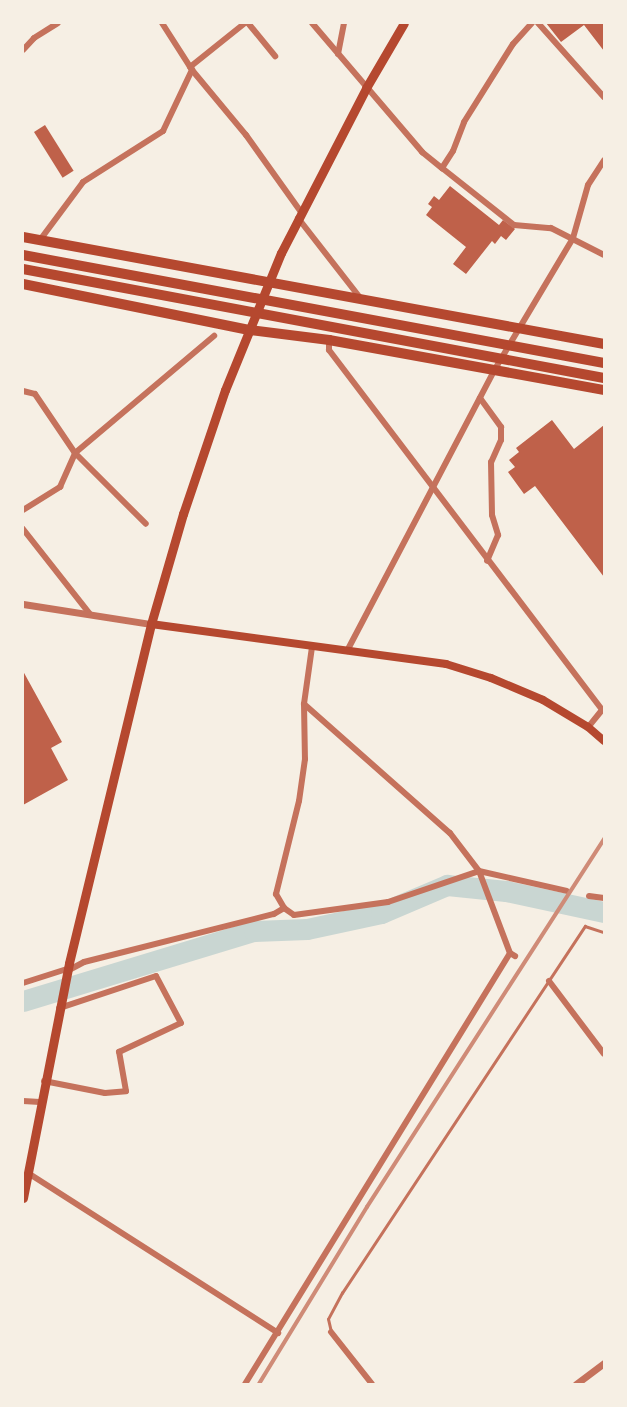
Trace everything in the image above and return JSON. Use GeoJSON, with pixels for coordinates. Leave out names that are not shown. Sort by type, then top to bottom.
{"type":"FeatureCollection","features":[{"type":"Feature","properties":{"kind":"highway"},"geometry":{"type":"LineString","coordinates":[[23,237],[604,344]]}},
{"type":"Feature","properties":{"kind":"highway"},"geometry":{"type":"LineString","coordinates":[[23,255],[604,363]]}},
{"type":"Feature","properties":{"kind":"highway"},"geometry":{"type":"LineString","coordinates":[[23,269],[604,378]]}},
{"type":"Feature","properties":{"kind":"highway"},"geometry":{"type":"LineString","coordinates":[[23,284],[250,330],[495,369],[604,390]]}},
{"type":"Feature","properties":{"kind":"main road"},"geometry":{"type":"LineString","coordinates":[[23,1198],[68,970],[151,624],[191,489],[225,390],[300,215],[366,88],[404,23]]}},
{"type":"Feature","properties":{"kind":"main road"},"geometry":{"type":"LineString","coordinates":[[151,624],[446,664],[491,678],[543,700],[588,727],[604,741]]}},
{"type":"Feature","properties":{"kind":"street"},"geometry":{"type":"LineString","coordinates":[[23,50],[33,38],[58,23]]}},
{"type":"Feature","properties":{"kind":"street"},"geometry":{"type":"LineString","coordinates":[[162,23],[191,68],[246,135],[361,299]]}},
{"type":"Feature","properties":{"kind":"street"},"geometry":{"type":"LineString","coordinates":[[40,240],[83,181],[163,131],[191,68],[246,23],[275,56]]}},
{"type":"Feature","properties":{"kind":"street"},"geometry":{"type":"LineString","coordinates":[[312,23],[422,152],[442,168],[514,225],[544,226],[604,255]]}},
{"type":"Feature","properties":{"kind":"street"},"geometry":{"type":"LineString","coordinates":[[338,54],[344,23]]}},
{"type":"Feature","properties":{"kind":"street"},"geometry":{"type":"LineString","coordinates":[[442,168],[453,151],[464,122],[513,44],[532,23]]}},
{"type":"Feature","properties":{"kind":"street"},"geometry":{"type":"LineString","coordinates":[[537,23],[604,97]]}},
{"type":"Feature","properties":{"kind":"street"},"geometry":{"type":"LineString","coordinates":[[346,650],[495,369],[522,329],[573,238],[588,185],[604,160]]}},
{"type":"Feature","properties":{"kind":"street"},"geometry":{"type":"LineString","coordinates":[[23,510],[60,487],[75,453],[214,335]]}},
{"type":"Feature","properties":{"kind":"street"},"geometry":{"type":"LineString","coordinates":[[329,341],[329,350],[602,710],[588,727]]}},
{"type":"Feature","properties":{"kind":"street"},"geometry":{"type":"LineString","coordinates":[[23,391],[35,394],[75,453],[146,524]]}},
{"type":"Feature","properties":{"kind":"street"},"geometry":{"type":"LineString","coordinates":[[480,398],[501,427],[501,440],[491,461],[492,515],[498,536],[487,561]]}},
{"type":"Feature","properties":{"kind":"street"},"geometry":{"type":"LineString","coordinates":[[23,529],[90,614]]}},
{"type":"Feature","properties":{"kind":"street"},"geometry":{"type":"LineString","coordinates":[[23,604],[151,624]]}},
{"type":"Feature","properties":{"kind":"street"},"geometry":{"type":"LineString","coordinates":[[312,647],[304,704],[305,759],[299,801],[276,894],[284,908],[294,915],[388,902],[479,870],[567,891]]}},
{"type":"Feature","properties":{"kind":"street"},"geometry":{"type":"LineString","coordinates":[[245,1384],[513,955],[479,870],[450,833],[304,704]]}},
{"type":"Feature","properties":{"kind":"street"},"geometry":{"type":"LineString","coordinates":[[589,896],[604,898]]}},
{"type":"Feature","properties":{"kind":"street"},"geometry":{"type":"LineString","coordinates":[[23,983],[68,970],[84,962],[274,914],[284,908]]}},
{"type":"Feature","properties":{"kind":"street"},"geometry":{"type":"LineString","coordinates":[[44,1081],[105,1093],[126,1091],[119,1052],[181,1023],[156,976],[59,1008]]}},
{"type":"Feature","properties":{"kind":"street"},"geometry":{"type":"LineString","coordinates":[[549,981],[604,1055]]}},
{"type":"Feature","properties":{"kind":"street"},"geometry":{"type":"LineString","coordinates":[[23,1101],[40,1102]]}},
{"type":"Feature","properties":{"kind":"street"},"geometry":{"type":"LineString","coordinates":[[28,1173],[278,1333]]}},
{"type":"Feature","properties":{"kind":"street"},"geometry":{"type":"LineString","coordinates":[[331,1332],[372,1384]]}},
{"type":"Feature","properties":{"kind":"street"},"geometry":{"type":"LineString","coordinates":[[576,1384],[604,1363]]}},
{"type":"Feature","properties":{"kind":"lane"},"geometry":{"type":"LineString","coordinates":[[331,1332],[328,1319],[342,1293],[585,926],[604,932]]}},
{"type":"Feature","properties":{"kind":"building"},"geometry":{"type":"Polygon","coordinates":[[[546,23],[604,23],[604,51],[584,25],[561,42],[546,23]]]}},
{"type":"Feature","properties":{"kind":"building"},"geometry":{"type":"Polygon","coordinates":[[[45,125],[74,171],[63,178],[34,132],[45,125]]]}},
{"type":"Feature","properties":{"kind":"building"},"geometry":{"type":"Polygon","coordinates":[[[450,186],[499,225],[503,220],[515,229],[506,240],[501,236],[495,244],[492,241],[466,274],[453,264],[466,247],[426,215],[432,207],[428,204],[434,196],[439,200],[450,186]]]}},
{"type":"Feature","properties":{"kind":"building"},"geometry":{"type":"Polygon","coordinates":[[[552,420],[574,449],[604,425],[604,577],[535,486],[524,494],[508,472],[515,467],[509,460],[519,452],[516,448],[552,420]]]}},
{"type":"Feature","properties":{"kind":"building"},"geometry":{"type":"Polygon","coordinates":[[[23,671],[62,742],[51,748],[68,780],[23,805],[23,671]]]}},
{"type":"Feature","properties":{"kind":"waterway"},"geometry":{"type":"LineString","coordinates":[[23,1001],[254,931],[307,929],[381,913],[447,885],[506,891],[604,912]]}},
{"type":"Feature","properties":{"kind":"railway"},"geometry":{"type":"LineString","coordinates":[[259,1384],[367,1207],[604,839]]}}]}
